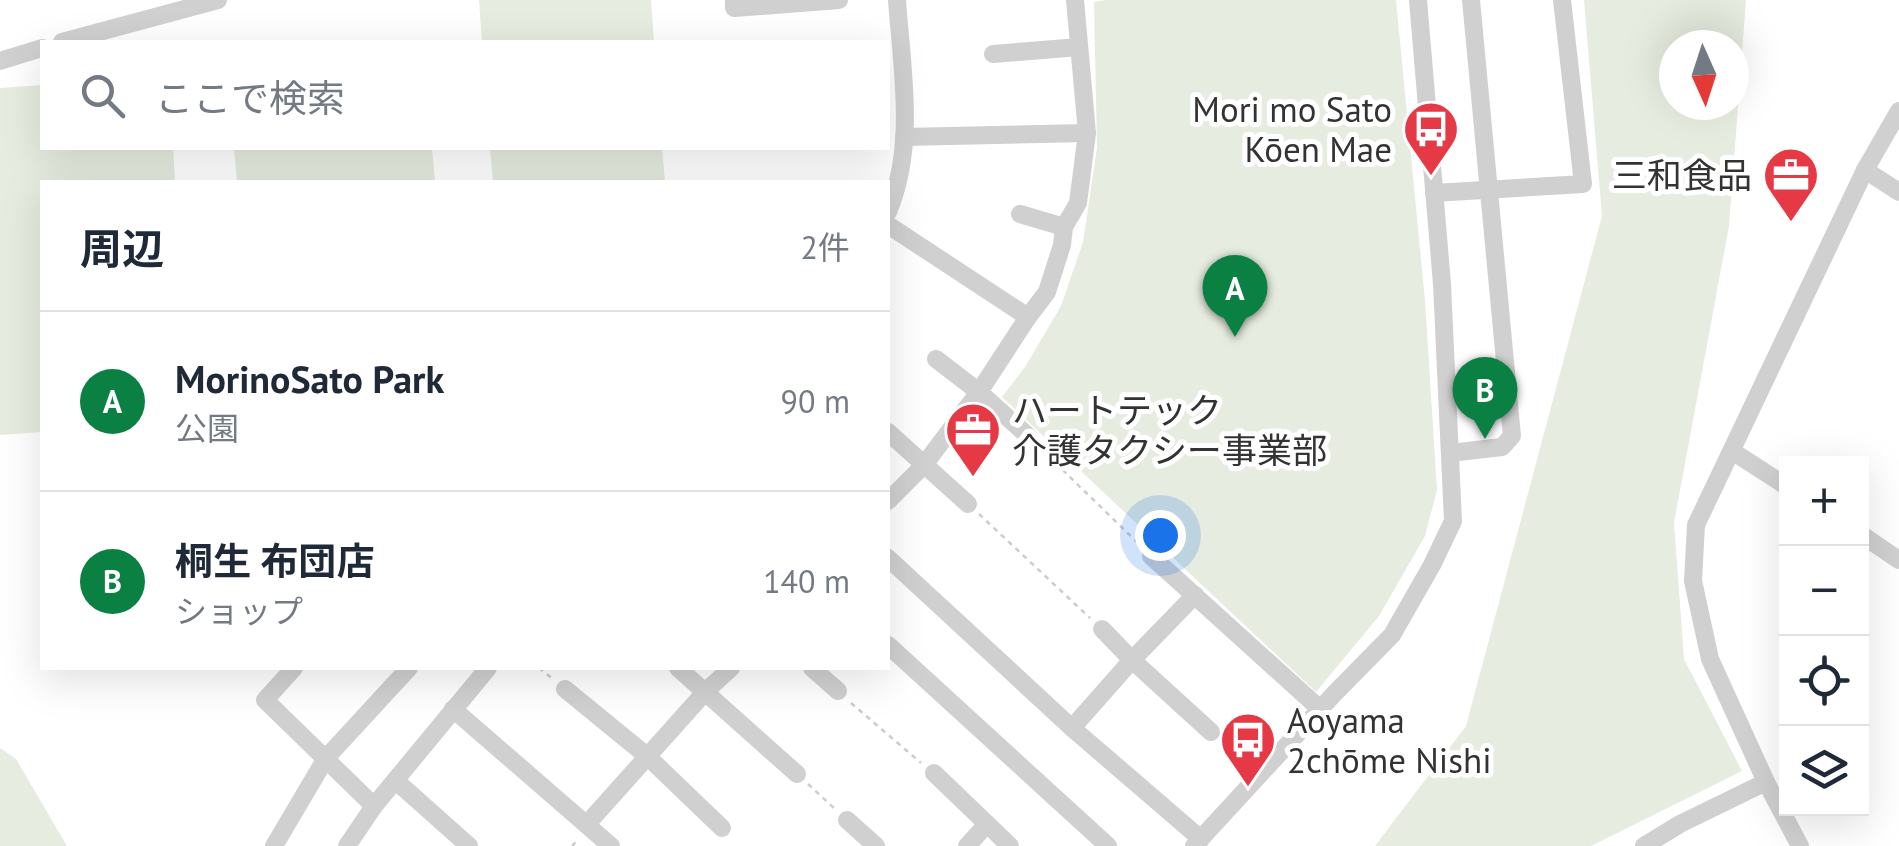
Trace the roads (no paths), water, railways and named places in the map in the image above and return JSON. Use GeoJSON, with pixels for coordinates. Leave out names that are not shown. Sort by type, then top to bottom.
{"type":"FeatureCollection","features":[{"type":"Feature","properties":{"kind":"street"},"geometry":{"type":"LineString","coordinates":[[69,40],[218,0]]}},
{"type":"Feature","properties":{"kind":"street"},"geometry":{"type":"LineString","coordinates":[[734,0],[734,8],[839,0]]}},
{"type":"Feature","properties":{"kind":"street"},"geometry":{"type":"LineString","coordinates":[[890,206],[900,173],[904,137],[897,0]]}},
{"type":"Feature","properties":{"kind":"street"},"geometry":{"type":"LineString","coordinates":[[890,500],[924,464],[979,392],[1047,292],[1064,227],[1078,203],[1087,132],[1075,0]]}},
{"type":"Feature","properties":{"kind":"street"},"geometry":{"type":"LineString","coordinates":[[890,560],[1198,842],[1392,634],[1432,565],[1452,520],[1442,284],[1418,0]]}},
{"type":"Feature","properties":{"kind":"street"},"geometry":{"type":"LineString","coordinates":[[1450,453],[1502,446],[1512,436],[1472,0]]}},
{"type":"Feature","properties":{"kind":"street"},"geometry":{"type":"LineString","coordinates":[[1434,193],[1583,184],[1562,0]]}},
{"type":"Feature","properties":{"kind":"street"},"geometry":{"type":"LineString","coordinates":[[992,54],[1079,47]]}},
{"type":"Feature","properties":{"kind":"street"},"geometry":{"type":"LineString","coordinates":[[0,61],[40,49]]}},
{"type":"Feature","properties":{"kind":"street"},"geometry":{"type":"LineString","coordinates":[[1800,846],[1766,782],[1710,658],[1693,580],[1696,525],[1865,170],[1899,110]]}},
{"type":"Feature","properties":{"kind":"street"},"geometry":{"type":"LineString","coordinates":[[904,137],[1087,132]]}},
{"type":"Feature","properties":{"kind":"street"},"geometry":{"type":"LineString","coordinates":[[1865,170],[1899,192]]}},
{"type":"Feature","properties":{"kind":"street"},"geometry":{"type":"LineString","coordinates":[[1020,214],[1064,227]]}},
{"type":"Feature","properties":{"kind":"street"},"geometry":{"type":"LineString","coordinates":[[890,225],[1028,317]]}},
{"type":"Feature","properties":{"kind":"street"},"geometry":{"type":"LineString","coordinates":[[936,359],[1028,436]]}},
{"type":"Feature","properties":{"kind":"street"},"geometry":{"type":"LineString","coordinates":[[890,434],[968,504]]}},
{"type":"Feature","properties":{"kind":"street"},"geometry":{"type":"LineString","coordinates":[[1732,450],[1779,481]]}},
{"type":"Feature","properties":{"kind":"street"},"geometry":{"type":"LineString","coordinates":[[1869,541],[1899,560]]}},
{"type":"Feature","properties":{"kind":"street"},"geometry":{"type":"LineString","coordinates":[[1151,556],[1320,710]]}},
{"type":"Feature","properties":{"kind":"street"},"geometry":{"type":"LineString","coordinates":[[1072,728],[1195,595]]}},
{"type":"Feature","properties":{"kind":"street"},"geometry":{"type":"LineString","coordinates":[[1102,629],[1211,732]]}},
{"type":"Feature","properties":{"kind":"street"},"geometry":{"type":"LineString","coordinates":[[890,646],[1108,846]]}},
{"type":"Feature","properties":{"kind":"street"},"geometry":{"type":"LineString","coordinates":[[292,670],[265,700],[374,806]]}},
{"type":"Feature","properties":{"kind":"street"},"geometry":{"type":"LineString","coordinates":[[274,846],[326,758],[407,670]]}},
{"type":"Feature","properties":{"kind":"street"},"geometry":{"type":"LineString","coordinates":[[347,846],[374,806],[486,670]]}},
{"type":"Feature","properties":{"kind":"street"},"geometry":{"type":"LineString","coordinates":[[680,670],[796,774]]}},
{"type":"Feature","properties":{"kind":"street"},"geometry":{"type":"LineString","coordinates":[[587,824],[728,670]]}},
{"type":"Feature","properties":{"kind":"street"},"geometry":{"type":"LineString","coordinates":[[814,670],[838,692]]}},
{"type":"Feature","properties":{"kind":"street"},"geometry":{"type":"LineString","coordinates":[[566,689],[647,756],[722,828]]}},
{"type":"Feature","properties":{"kind":"street"},"geometry":{"type":"LineString","coordinates":[[454,710],[611,846]]}},
{"type":"Feature","properties":{"kind":"street"},"geometry":{"type":"LineString","coordinates":[[934,773],[1010,846]]}},
{"type":"Feature","properties":{"kind":"street"},"geometry":{"type":"LineString","coordinates":[[396,780],[469,846]]}},
{"type":"Feature","properties":{"kind":"street"},"geometry":{"type":"LineString","coordinates":[[1644,846],[1766,782]]}},
{"type":"Feature","properties":{"kind":"street"},"geometry":{"type":"LineString","coordinates":[[847,820],[876,846]]}},
{"type":"Feature","properties":{"kind":"street"},"geometry":{"type":"LineString","coordinates":[[967,846],[987,824]]}},
{"type":"Feature","properties":{"kind":"place","name":"Mori mo Sato Kōen Mae"},"geometry":{"type":"Point","coordinates":[1431,178]}},
{"type":"Feature","properties":{"kind":"place","name":"三和食品"},"geometry":{"type":"Point","coordinates":[1791,224]}},
{"type":"Feature","properties":{"kind":"place","name":"MorinoSato Park"},"geometry":{"type":"Point","coordinates":[1235,337]}},
{"type":"Feature","properties":{"kind":"place","name":"桐生 布団店"},"geometry":{"type":"Point","coordinates":[1485,439]}},
{"type":"Feature","properties":{"kind":"place","name":"ハートテック 介護タクシー事業部"},"geometry":{"type":"Point","coordinates":[973,479]}},
{"type":"Feature","properties":{"kind":"place","name":"Aoyama 2chōme Nishi"},"geometry":{"type":"Point","coordinates":[1248,789]}}]}
